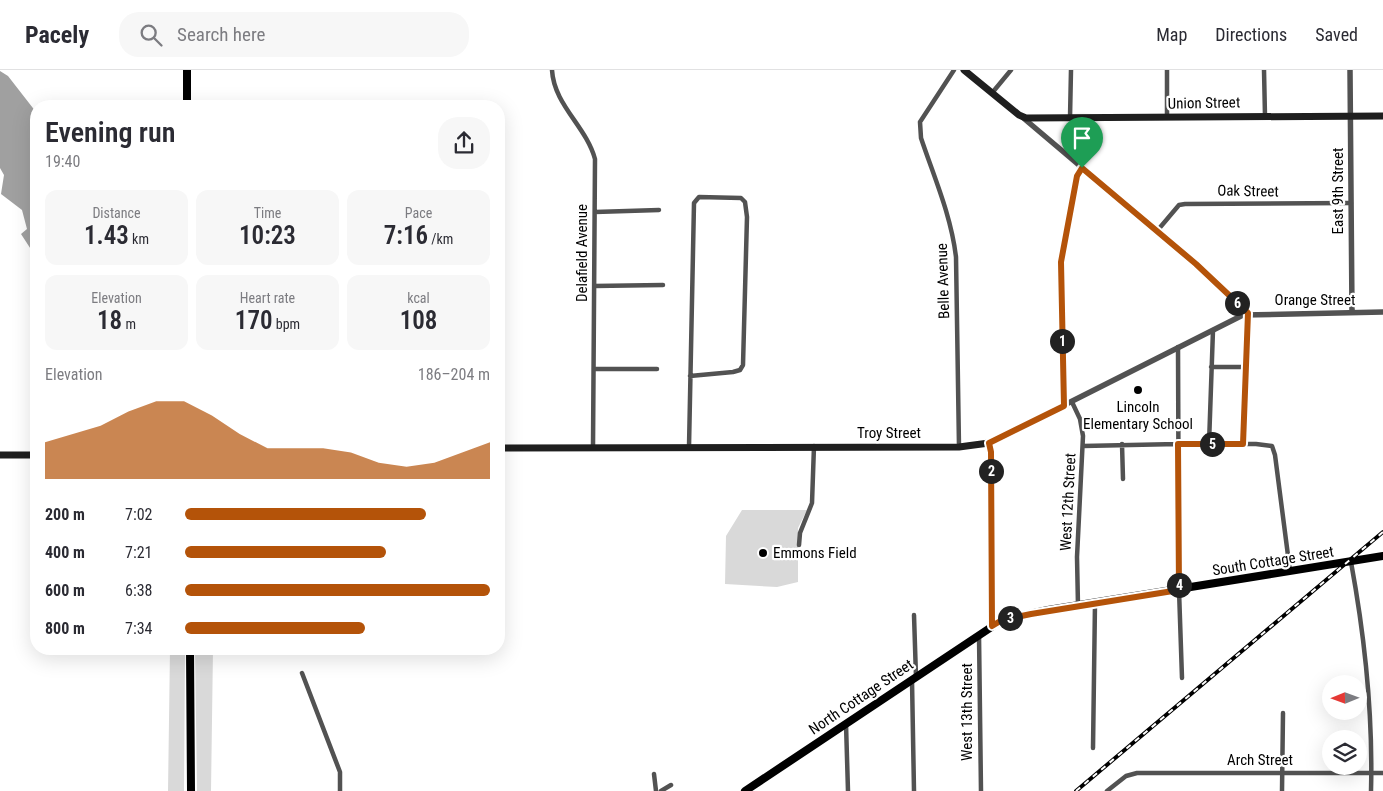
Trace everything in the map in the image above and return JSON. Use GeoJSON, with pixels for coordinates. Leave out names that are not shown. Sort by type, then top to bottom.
{"type":"FeatureCollection","features":[{"type":"Feature","properties":{"kind":"main road"},"geometry":{"type":"LineString","coordinates":[[187,70],[187,100]]}},
{"type":"Feature","properties":{"kind":"main road"},"geometry":{"type":"LineString","coordinates":[[964,70],[1023,116]]}},
{"type":"Feature","properties":{"kind":"main road","name":"Union Street"},"geometry":{"type":"LineString","coordinates":[[1023,116],[1070,118],[1383,116]]}},
{"type":"Feature","properties":{"kind":"main road"},"geometry":{"type":"LineString","coordinates":[[989,443],[991,452],[992,626]]}},
{"type":"Feature","properties":{"kind":"main road","name":"Troy Street"},"geometry":{"type":"LineString","coordinates":[[505,448],[689,446],[959,447],[989,443]]}},
{"type":"Feature","properties":{"kind":"main road"},"geometry":{"type":"LineString","coordinates":[[0,455],[30,455]]}},
{"type":"Feature","properties":{"kind":"main road","name":"South Cottage Street"},"geometry":{"type":"LineString","coordinates":[[992,626],[1010,618],[1383,556]]}},
{"type":"Feature","properties":{"kind":"main road","name":"North Cottage Street"},"geometry":{"type":"LineString","coordinates":[[746,791],[992,626]]}},
{"type":"Feature","properties":{"kind":"main road"},"geometry":{"type":"LineString","coordinates":[[190,655],[191,791]]}},
{"type":"Feature","properties":{"kind":"street","name":"Delafield Avenue"},"geometry":{"type":"LineString","coordinates":[[552,70],[559,97],[586,134],[592,147],[595,167],[593,447]]}},
{"type":"Feature","properties":{"kind":"street","name":"Belle Avenue"},"geometry":{"type":"LineString","coordinates":[[954,70],[920,122],[920,129],[931,169],[948,213],[955,250],[959,447]]}},
{"type":"Feature","properties":{"kind":"street"},"geometry":{"type":"LineString","coordinates":[[992,93],[1010,70]]}},
{"type":"Feature","properties":{"kind":"street"},"geometry":{"type":"LineString","coordinates":[[1070,118],[1071,70]]}},
{"type":"Feature","properties":{"kind":"street"},"geometry":{"type":"LineString","coordinates":[[1167,70],[1167,117]]}},
{"type":"Feature","properties":{"kind":"street"},"geometry":{"type":"LineString","coordinates":[[1264,70],[1265,116]]}},
{"type":"Feature","properties":{"kind":"street","name":"East 9th Street"},"geometry":{"type":"LineString","coordinates":[[1350,70],[1352,312]]}},
{"type":"Feature","properties":{"kind":"street"},"geometry":{"type":"LineString","coordinates":[[1023,116],[1196,264],[1248,313],[1243,444]]}},
{"type":"Feature","properties":{"kind":"street"},"geometry":{"type":"LineString","coordinates":[[1064,406],[1061,262],[1077,176],[1082,168]]}},
{"type":"Feature","properties":{"kind":"street"},"geometry":{"type":"LineString","coordinates":[[689,446],[690,376],[694,200],[700,197],[734,197],[743,200],[746,210],[743,365],[740,370],[733,372],[690,376]]}},
{"type":"Feature","properties":{"kind":"street","name":"Oak Street"},"geometry":{"type":"LineString","coordinates":[[1157,231],[1180,206],[1185,204],[1351,203]]}},
{"type":"Feature","properties":{"kind":"street"},"geometry":{"type":"LineString","coordinates":[[595,212],[658,210]]}},
{"type":"Feature","properties":{"kind":"street"},"geometry":{"type":"LineString","coordinates":[[594,286],[663,285]]}},
{"type":"Feature","properties":{"kind":"street","name":"Orange Street"},"geometry":{"type":"LineString","coordinates":[[1248,313],[1383,312]]}},
{"type":"Feature","properties":{"kind":"street","name":"Troy Street"},"geometry":{"type":"LineString","coordinates":[[989,443],[1248,313]]}},
{"type":"Feature","properties":{"kind":"street"},"geometry":{"type":"LineString","coordinates":[[1209,444],[1213,330]]}},
{"type":"Feature","properties":{"kind":"street"},"geometry":{"type":"LineString","coordinates":[[1178,347],[1179,590],[1182,678]]}},
{"type":"Feature","properties":{"kind":"street"},"geometry":{"type":"LineString","coordinates":[[1211,367],[1245,367]]}},
{"type":"Feature","properties":{"kind":"street"},"geometry":{"type":"LineString","coordinates":[[595,369],[658,370]]}},
{"type":"Feature","properties":{"kind":"street","name":"West 12th Street"},"geometry":{"type":"LineString","coordinates":[[1072,402],[1082,426],[1083,446],[1077,557],[1078,606]]}},
{"type":"Feature","properties":{"kind":"street"},"geometry":{"type":"LineString","coordinates":[[1122,444],[1123,479]]}},
{"type":"Feature","properties":{"kind":"street"},"geometry":{"type":"LineString","coordinates":[[1083,446],[1122,444],[1269,444],[1273,449],[1290,572]]}},
{"type":"Feature","properties":{"kind":"street"},"geometry":{"type":"LineString","coordinates":[[799,545],[800,533],[812,503],[814,446]]}},
{"type":"Feature","properties":{"kind":"street"},"geometry":{"type":"LineString","coordinates":[[1352,562],[1365,648],[1372,730],[1371,791]]}},
{"type":"Feature","properties":{"kind":"street"},"geometry":{"type":"LineString","coordinates":[[1093,748],[1095,603]]}},
{"type":"Feature","properties":{"kind":"street"},"geometry":{"type":"LineString","coordinates":[[914,615],[914,791]]}},
{"type":"Feature","properties":{"kind":"street","name":"West 13th Street"},"geometry":{"type":"LineString","coordinates":[[979,634],[981,791]]}},
{"type":"Feature","properties":{"kind":"street"},"geometry":{"type":"LineString","coordinates":[[302,673],[340,772],[340,791]]}},
{"type":"Feature","properties":{"kind":"street"},"geometry":{"type":"LineString","coordinates":[[1282,791],[1283,713]]}},
{"type":"Feature","properties":{"kind":"street"},"geometry":{"type":"LineString","coordinates":[[846,724],[848,791]]}},
{"type":"Feature","properties":{"kind":"street","name":"Arch Street"},"geometry":{"type":"LineString","coordinates":[[1107,791],[1126,776],[1136,773],[1383,773]]}},
{"type":"Feature","properties":{"kind":"street"},"geometry":{"type":"LineString","coordinates":[[654,774],[656,791]]}},
{"type":"Feature","properties":{"kind":"street"},"geometry":{"type":"LineString","coordinates":[[661,791],[670,785]]}},
{"type":"Feature","properties":{"kind":"shaded area"},"geometry":{"type":"Polygon","coordinates":[[[0,71],[8,76],[30,104],[30,248],[21,234],[27,229],[22,210],[1,194],[4,175],[0,168],[0,71]]]}},
{"type":"Feature","properties":{"kind":"shaded area","name":"Emmons Field"},"geometry":{"type":"Polygon","coordinates":[[[742,510],[807,510],[798,528],[798,582],[777,587],[725,584],[726,536],[742,510]]]}},
{"type":"Feature","properties":{"kind":"shaded area"},"geometry":{"type":"Polygon","coordinates":[[[170,655],[185,655],[184,791],[168,791],[170,655]]]}},
{"type":"Feature","properties":{"kind":"shaded area"},"geometry":{"type":"Polygon","coordinates":[[[195,655],[213,655],[211,791],[197,791],[195,655]]]}},
{"type":"Feature","properties":{"kind":"railway"},"geometry":{"type":"LineString","coordinates":[[1076,791],[1383,532]]}},
{"type":"Feature","properties":{"kind":"place","name":"Lincoln Elementary School"},"geometry":{"type":"Point","coordinates":[1138,390]}},
{"type":"Feature","properties":{"kind":"place","name":"Emmons Field"},"geometry":{"type":"Point","coordinates":[763,553]}},
{"type":"Feature","properties":{"kind":"route"},"geometry":{"type":"LineString","coordinates":[[1082,168],[1196,264],[1248,313],[1242,420],[1243,444],[1178,444],[1179,590],[1048,610],[1002,620],[992,626],[991,452],[989,443],[1064,406],[1061,262],[1077,176],[1082,168]]}}]}
